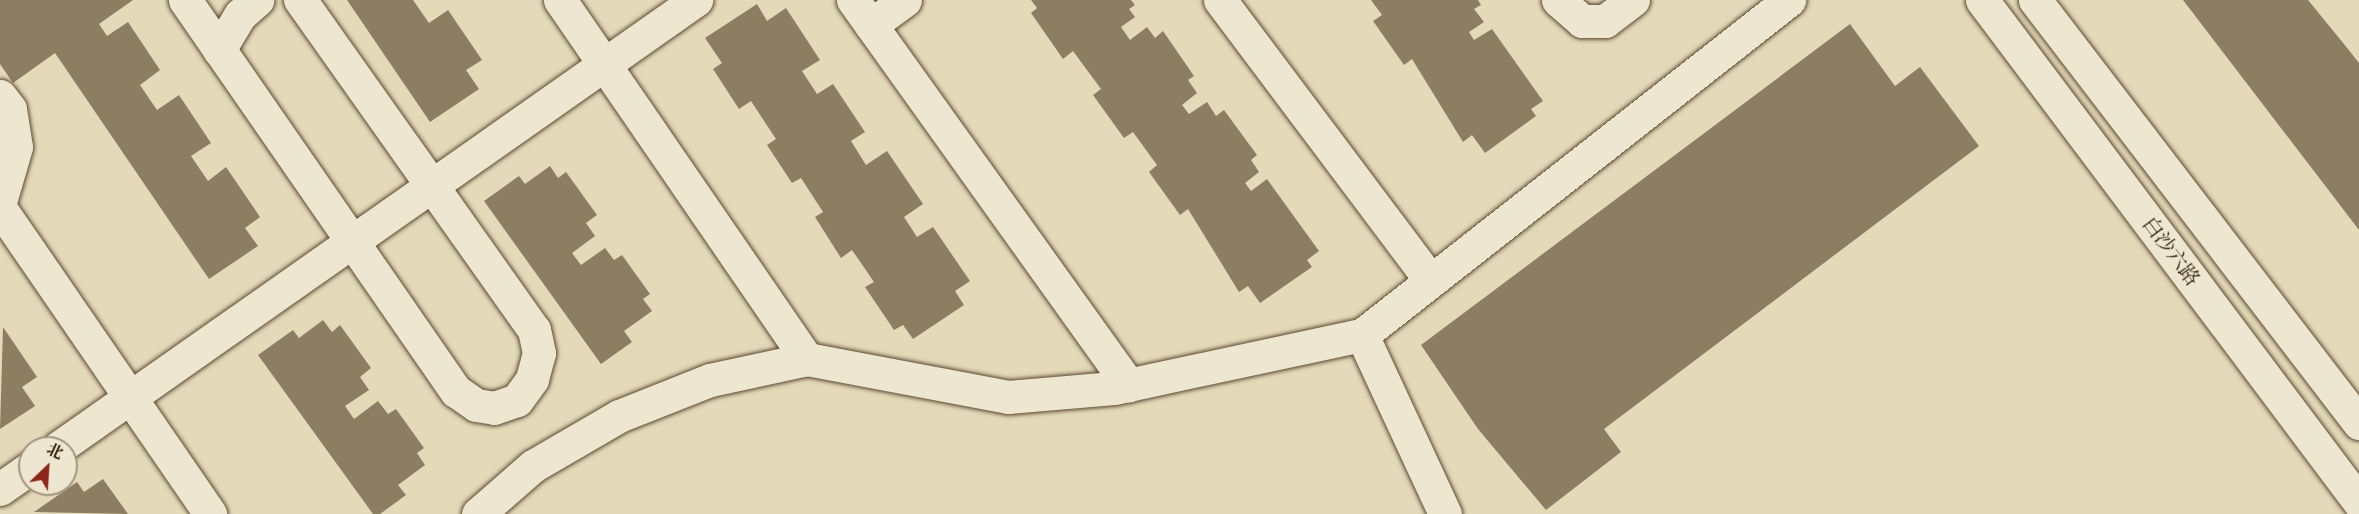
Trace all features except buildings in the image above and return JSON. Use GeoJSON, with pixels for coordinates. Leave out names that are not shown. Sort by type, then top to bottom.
{"type":"FeatureCollection","features":[{"type":"Feature","properties":{"kind":"street"},"geometry":{"type":"LineString","coordinates":[[185,0],[456,391],[476,405],[494,408],[517,400],[532,378],[539,353],[534,330],[432,182],[300,0]]}},
{"type":"Feature","properties":{"kind":"street"},"geometry":{"type":"LineString","coordinates":[[219,50],[240,15],[257,0]]}},
{"type":"Feature","properties":{"kind":"street"},"geometry":{"type":"LineString","coordinates":[[560,0],[807,359]]}},
{"type":"Feature","properties":{"kind":"street"},"geometry":{"type":"LineString","coordinates":[[75,436],[602,62],[696,0]]}},
{"type":"Feature","properties":{"kind":"street"},"geometry":{"type":"LineString","coordinates":[[905,0],[862,12],[1129,385]]}},
{"type":"Feature","properties":{"kind":"street"},"geometry":{"type":"LineString","coordinates":[[1220,0],[1431,280]]}},
{"type":"Feature","properties":{"kind":"street"},"geometry":{"type":"LineString","coordinates":[[1558,0],[1582,21],[1605,21],[1633,0]]}},
{"type":"Feature","properties":{"kind":"street"},"geometry":{"type":"LineString","coordinates":[[478,514],[533,466],[619,416],[710,380],[807,359],[1008,396],[1129,385],[1362,335],[1789,0]]}},
{"type":"Feature","properties":{"kind":"street","name":"白沙六路"},"geometry":{"type":"LineString","coordinates":[[1982,0],[2359,502]]}},
{"type":"Feature","properties":{"kind":"street"},"geometry":{"type":"LineString","coordinates":[[2035,0],[2359,423]]}},
{"type":"Feature","properties":{"kind":"street"},"geometry":{"type":"LineString","coordinates":[[0,96],[10,110],[16,147],[0,202]]}},
{"type":"Feature","properties":{"kind":"street"},"geometry":{"type":"LineString","coordinates":[[0,208],[210,514]]}},
{"type":"Feature","properties":{"kind":"street"},"geometry":{"type":"LineString","coordinates":[[1362,335],[1445,514]]}},
{"type":"Feature","properties":{"kind":"street"},"geometry":{"type":"LineString","coordinates":[[0,489],[18,476]]}}]}
